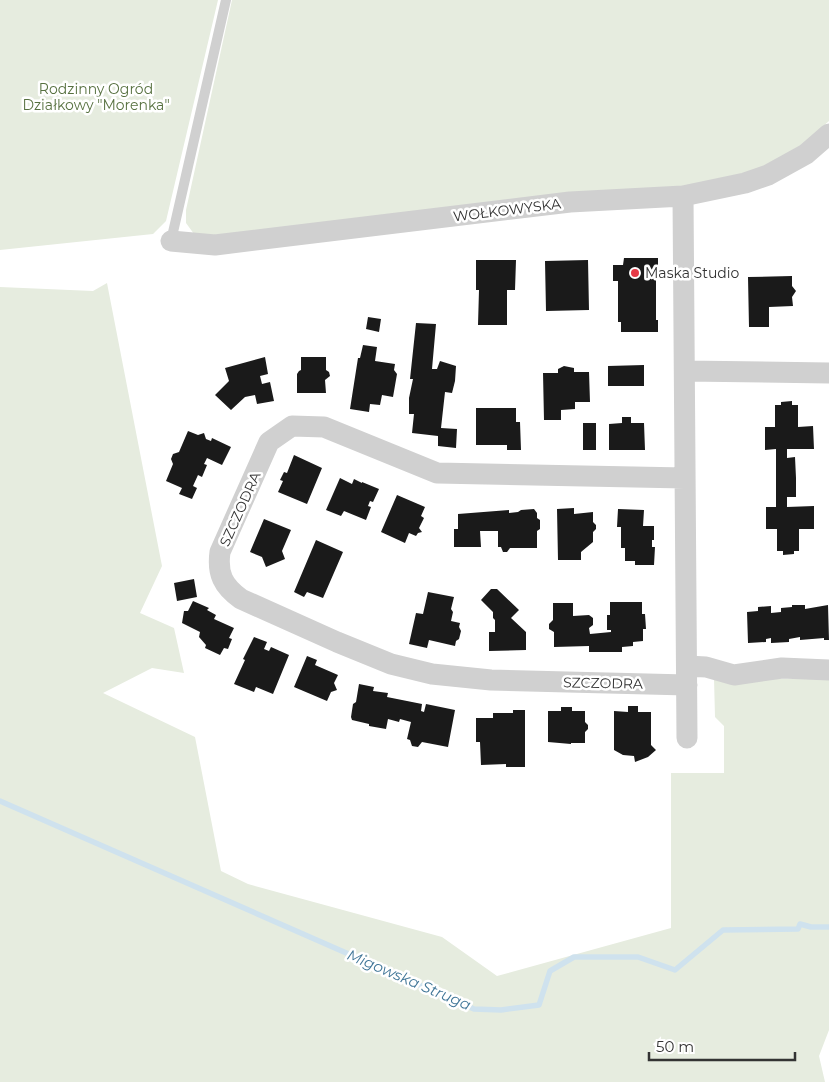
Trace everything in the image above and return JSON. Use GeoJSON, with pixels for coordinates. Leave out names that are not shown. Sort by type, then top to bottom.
{"type":"FeatureCollection","features":[{"type":"Feature","properties":{"kind":"street","name":"WOŁKOWYSKA"},"geometry":{"type":"LineString","coordinates":[[171,241],[215,245],[570,202],[683,196],[745,183],[768,175],[806,154],[829,134]]}},
{"type":"Feature","properties":{"kind":"street"},"geometry":{"type":"LineString","coordinates":[[683,196],[687,738]]}},
{"type":"Feature","properties":{"kind":"street"},"geometry":{"type":"LineString","coordinates":[[685,371],[829,372]]}},
{"type":"Feature","properties":{"kind":"street","name":"SZCZODRA"},"geometry":{"type":"LineString","coordinates":[[686,478],[437,473],[324,427],[292,426],[269,442],[220,552],[220,575],[231,592],[241,599],[337,642],[411,670],[432,674],[473,679],[687,675],[706,667],[734,676],[782,668],[829,670]]}},
{"type":"Feature","properties":{"kind":"lane"},"geometry":{"type":"LineString","coordinates":[[171,241],[226,0]]}},
{"type":"Feature","properties":{"kind":"green space","name":"Rodzinny Ogród Działkowy \"Morenka\""},"geometry":{"type":"Polygon","coordinates":[[[0,0],[218,0],[166,221],[153,234],[0,250],[0,0]]]}},
{"type":"Feature","properties":{"kind":"green space"},"geometry":{"type":"Polygon","coordinates":[[[232,0],[829,0],[829,121],[796,149],[772,164],[732,178],[678,191],[208,236],[194,234],[186,223],[186,210],[232,0]]]}},
{"type":"Feature","properties":{"kind":"green space"},"geometry":{"type":"Polygon","coordinates":[[[107,283],[162,566],[140,613],[174,628],[184,673],[152,668],[103,693],[195,737],[221,871],[248,884],[442,937],[497,976],[671,928],[671,773],[724,773],[724,726],[715,717],[714,678],[829,679],[829,1030],[819,1056],[825,1082],[0,1082],[0,287],[93,291],[107,283]]]}},
{"type":"Feature","properties":{"kind":"building"},"geometry":{"type":"Polygon","coordinates":[[[624,258],[658,258],[656,320],[658,320],[658,332],[621,332],[621,322],[618,322],[618,281],[613,281],[613,265],[623,265],[624,258]]]}},
{"type":"Feature","properties":{"kind":"building"},"geometry":{"type":"Polygon","coordinates":[[[476,260],[516,260],[515,290],[507,290],[507,325],[478,325],[479,290],[476,290],[476,260]]]}},
{"type":"Feature","properties":{"kind":"building"},"geometry":{"type":"Polygon","coordinates":[[[588,260],[589,310],[546,311],[545,261],[588,260]]]}},
{"type":"Feature","properties":{"kind":"building"},"geometry":{"type":"Polygon","coordinates":[[[792,276],[792,286],[796,291],[792,297],[793,306],[769,307],[769,327],[749,327],[748,277],[792,276]]]}},
{"type":"Feature","properties":{"kind":"building"},"geometry":{"type":"Polygon","coordinates":[[[368,317],[381,319],[379,332],[366,329],[368,317]]]}},
{"type":"Feature","properties":{"kind":"building"},"geometry":{"type":"Polygon","coordinates":[[[416,323],[436,324],[432,369],[437,369],[440,361],[456,366],[452,393],[445,392],[441,428],[457,429],[456,448],[438,446],[438,436],[412,433],[414,414],[409,414],[409,398],[413,379],[410,379],[416,323]]]}},
{"type":"Feature","properties":{"kind":"building"},"geometry":{"type":"Polygon","coordinates":[[[363,345],[377,347],[375,361],[395,364],[394,370],[397,374],[393,397],[382,395],[380,405],[370,404],[369,412],[350,409],[358,358],[360,358],[363,345]]]}},
{"type":"Feature","properties":{"kind":"building"},"geometry":{"type":"Polygon","coordinates":[[[265,357],[268,374],[260,376],[262,384],[270,382],[274,401],[257,404],[255,395],[245,397],[231,410],[215,395],[229,381],[225,368],[265,357]]]}},
{"type":"Feature","properties":{"kind":"building"},"geometry":{"type":"Polygon","coordinates":[[[301,357],[326,357],[326,370],[330,376],[325,380],[326,393],[297,393],[297,374],[301,370],[301,357]]]}},
{"type":"Feature","properties":{"kind":"building"},"geometry":{"type":"Polygon","coordinates":[[[644,365],[644,386],[608,386],[608,366],[644,365]]]}},
{"type":"Feature","properties":{"kind":"building"},"geometry":{"type":"Polygon","coordinates":[[[564,366],[574,368],[574,372],[589,372],[590,402],[575,402],[575,409],[561,410],[561,420],[544,420],[543,373],[558,373],[558,369],[564,366]]]}},
{"type":"Feature","properties":{"kind":"building"},"geometry":{"type":"Polygon","coordinates":[[[792,401],[792,405],[798,405],[798,427],[813,426],[814,449],[787,449],[787,458],[795,457],[796,497],[787,497],[787,507],[814,506],[814,529],[799,529],[799,551],[794,551],[794,554],[783,555],[783,551],[777,551],[777,529],[766,529],[766,507],[776,507],[776,449],[765,450],[765,427],[775,427],[775,405],[781,405],[781,402],[792,401]]]}},
{"type":"Feature","properties":{"kind":"building"},"geometry":{"type":"Polygon","coordinates":[[[476,408],[516,408],[516,422],[520,422],[521,450],[507,450],[507,445],[476,445],[476,408]]]}},
{"type":"Feature","properties":{"kind":"building"},"geometry":{"type":"Polygon","coordinates":[[[622,417],[631,417],[631,423],[644,423],[645,450],[609,450],[609,424],[622,423],[622,417]]]}},
{"type":"Feature","properties":{"kind":"building"},"geometry":{"type":"Polygon","coordinates":[[[583,423],[596,423],[596,450],[583,450],[583,423]]]}},
{"type":"Feature","properties":{"kind":"building"},"geometry":{"type":"Polygon","coordinates":[[[188,431],[198,435],[204,433],[206,439],[211,441],[212,438],[231,447],[222,465],[207,458],[204,464],[207,465],[202,477],[198,475],[193,486],[197,488],[192,499],[179,494],[182,488],[166,481],[173,464],[171,459],[173,454],[179,452],[188,431]]]}},
{"type":"Feature","properties":{"kind":"building"},"geometry":{"type":"Polygon","coordinates":[[[294,455],[322,468],[307,504],[278,492],[283,481],[280,480],[284,472],[287,473],[294,455]]]}},
{"type":"Feature","properties":{"kind":"building"},"geometry":{"type":"Polygon","coordinates":[[[340,478],[352,484],[354,479],[379,489],[373,502],[370,501],[368,506],[371,507],[366,520],[344,511],[341,516],[326,510],[340,478]]]}},
{"type":"Feature","properties":{"kind":"building"},"geometry":{"type":"Polygon","coordinates":[[[397,495],[425,507],[421,516],[424,518],[419,528],[422,532],[416,536],[409,533],[405,543],[381,532],[397,495]]]}},
{"type":"Feature","properties":{"kind":"building"},"geometry":{"type":"Polygon","coordinates":[[[574,508],[574,514],[593,512],[593,522],[596,525],[596,529],[593,532],[593,542],[581,552],[581,560],[558,560],[557,509],[574,508]]]}},
{"type":"Feature","properties":{"kind":"building"},"geometry":{"type":"Polygon","coordinates":[[[534,509],[537,513],[537,518],[540,520],[540,529],[537,531],[537,548],[510,548],[507,552],[503,552],[501,547],[498,547],[498,531],[480,531],[481,547],[454,547],[454,529],[458,529],[458,514],[509,510],[509,513],[534,509]]]}},
{"type":"Feature","properties":{"kind":"building"},"geometry":{"type":"Polygon","coordinates":[[[618,509],[644,510],[643,526],[654,526],[652,547],[655,547],[654,565],[635,565],[635,561],[625,561],[625,548],[621,548],[621,527],[617,527],[618,509]]]}},
{"type":"Feature","properties":{"kind":"building"},"geometry":{"type":"Polygon","coordinates":[[[264,519],[291,530],[282,551],[285,559],[266,567],[262,557],[250,552],[264,519]]]}},
{"type":"Feature","properties":{"kind":"building"},"geometry":{"type":"Polygon","coordinates":[[[316,540],[343,552],[323,598],[307,592],[304,597],[294,592],[316,540]]]}},
{"type":"Feature","properties":{"kind":"building"},"geometry":{"type":"Polygon","coordinates":[[[194,579],[197,597],[177,601],[174,583],[194,579]]]}},
{"type":"Feature","properties":{"kind":"building"},"geometry":{"type":"Polygon","coordinates":[[[491,589],[497,589],[519,610],[511,618],[526,632],[526,650],[489,651],[489,632],[495,632],[495,620],[493,612],[481,600],[491,589]]]}},
{"type":"Feature","properties":{"kind":"building"},"geometry":{"type":"Polygon","coordinates":[[[428,592],[454,597],[451,621],[460,623],[461,631],[455,646],[429,640],[427,648],[409,644],[416,613],[423,614],[428,592]]]}},
{"type":"Feature","properties":{"kind":"building"},"geometry":{"type":"Polygon","coordinates":[[[193,601],[209,608],[207,610],[216,615],[214,619],[234,628],[229,638],[232,639],[228,649],[224,648],[220,655],[205,648],[206,645],[199,637],[200,632],[182,623],[184,611],[188,611],[193,601]]]}},
{"type":"Feature","properties":{"kind":"building"},"geometry":{"type":"Polygon","coordinates":[[[610,602],[642,602],[642,614],[645,614],[646,629],[643,629],[643,641],[633,642],[633,646],[622,647],[622,652],[589,652],[589,646],[554,647],[554,632],[549,629],[549,624],[553,620],[553,603],[573,603],[573,616],[589,615],[593,618],[593,625],[589,628],[590,634],[611,632],[611,630],[607,630],[607,615],[610,615],[610,602]]]}},
{"type":"Feature","properties":{"kind":"building"},"geometry":{"type":"Polygon","coordinates":[[[792,605],[805,605],[805,609],[828,605],[829,640],[824,640],[824,638],[800,640],[800,637],[789,639],[789,642],[771,643],[771,638],[766,639],[766,642],[748,643],[747,612],[758,611],[758,607],[771,606],[771,613],[781,612],[781,608],[792,607],[792,605]]]}},
{"type":"Feature","properties":{"kind":"building"},"geometry":{"type":"Polygon","coordinates":[[[254,637],[267,642],[264,649],[269,651],[271,647],[289,655],[273,694],[256,687],[254,692],[234,684],[245,660],[243,659],[254,637]]]}},
{"type":"Feature","properties":{"kind":"building"},"geometry":{"type":"Polygon","coordinates":[[[307,656],[317,660],[315,665],[338,675],[334,683],[337,690],[331,692],[327,701],[294,687],[307,656]]]}},
{"type":"Feature","properties":{"kind":"building"},"geometry":{"type":"Polygon","coordinates":[[[359,684],[374,687],[373,691],[388,693],[387,697],[422,704],[421,711],[424,712],[426,704],[455,710],[448,747],[422,742],[418,747],[412,746],[410,740],[407,739],[411,722],[400,719],[399,722],[388,719],[386,729],[352,720],[353,704],[356,702],[359,684]]]}},
{"type":"Feature","properties":{"kind":"building"},"geometry":{"type":"Polygon","coordinates":[[[628,706],[638,706],[638,712],[651,712],[651,745],[656,750],[648,757],[635,762],[634,756],[623,755],[614,750],[614,711],[628,712],[628,706]]]}},
{"type":"Feature","properties":{"kind":"building"},"geometry":{"type":"Polygon","coordinates":[[[561,707],[572,707],[572,711],[585,711],[585,722],[588,725],[588,729],[585,732],[585,743],[548,742],[548,711],[561,711],[561,707]]]}},
{"type":"Feature","properties":{"kind":"building"},"geometry":{"type":"Polygon","coordinates":[[[513,710],[525,710],[525,767],[506,767],[506,764],[481,765],[480,742],[476,742],[476,718],[493,718],[493,713],[513,713],[513,710]]]}},
{"type":"Feature","properties":{"kind":"waterway","name":"Migowska Struga"},"geometry":{"type":"LineString","coordinates":[[0,801],[474,1009],[501,1010],[539,1005],[550,971],[574,957],[638,957],[675,970],[723,930],[798,929],[800,924],[811,927],[829,927]]}},
{"type":"Feature","properties":{"kind":"place","name":"Maska Studio"},"geometry":{"type":"Point","coordinates":[635,273]}}]}
